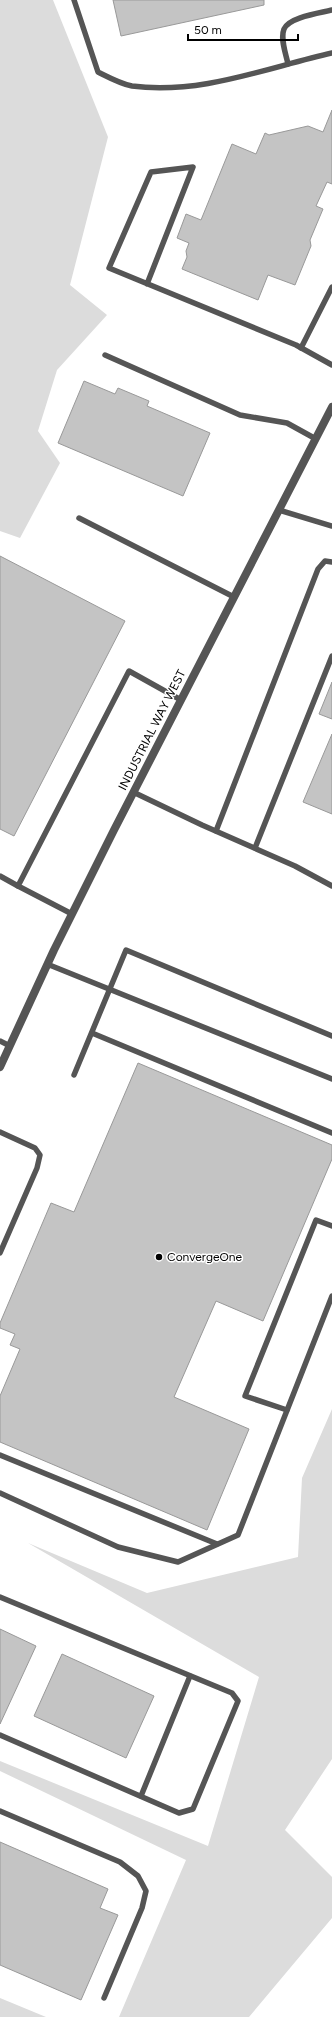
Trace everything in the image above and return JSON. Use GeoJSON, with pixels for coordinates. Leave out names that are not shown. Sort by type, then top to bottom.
{"type":"FeatureCollection","features":[{"type":"Feature","properties":{"kind":"street","name":"INDUSTRIAL WAY WEST"},"geometry":{"type":"LineString","coordinates":[[0,1067],[47,964],[133,792],[332,408]]}},
{"type":"Feature","properties":{"kind":"lane"},"geometry":{"type":"LineString","coordinates":[[74,0],[98,72],[130,85],[170,88],[215,83],[332,53]]}},
{"type":"Feature","properties":{"kind":"lane"},"geometry":{"type":"LineString","coordinates":[[288,64],[283,40],[284,29],[292,20],[332,10]]}},
{"type":"Feature","properties":{"kind":"lane"},"geometry":{"type":"LineString","coordinates":[[146,284],[193,167],[151,172],[109,268],[146,284],[301,348],[332,365]]}},
{"type":"Feature","properties":{"kind":"lane"},"geometry":{"type":"LineString","coordinates":[[301,348],[332,287]]}},
{"type":"Feature","properties":{"kind":"lane"},"geometry":{"type":"LineString","coordinates":[[105,355],[240,415],[288,423],[316,439]]}},
{"type":"Feature","properties":{"kind":"lane"},"geometry":{"type":"LineString","coordinates":[[279,510],[332,526]]}},
{"type":"Feature","properties":{"kind":"lane"},"geometry":{"type":"LineString","coordinates":[[79,518],[234,597]]}},
{"type":"Feature","properties":{"kind":"lane"},"geometry":{"type":"LineString","coordinates":[[216,831],[318,569],[325,561],[332,562]]}},
{"type":"Feature","properties":{"kind":"lane"},"geometry":{"type":"LineString","coordinates":[[255,848],[332,656]]}},
{"type":"Feature","properties":{"kind":"lane"},"geometry":{"type":"LineString","coordinates":[[18,886],[129,671],[181,700]]}},
{"type":"Feature","properties":{"kind":"lane"},"geometry":{"type":"LineString","coordinates":[[133,792],[295,866],[332,886]]}},
{"type":"Feature","properties":{"kind":"lane"},"geometry":{"type":"LineString","coordinates":[[0,876],[72,914]]}},
{"type":"Feature","properties":{"kind":"lane"},"geometry":{"type":"LineString","coordinates":[[74,1075],[126,950],[332,1036]]}},
{"type":"Feature","properties":{"kind":"lane"},"geometry":{"type":"LineString","coordinates":[[47,964],[332,1079]]}},
{"type":"Feature","properties":{"kind":"lane"},"geometry":{"type":"LineString","coordinates":[[92,1033],[332,1133]]}},
{"type":"Feature","properties":{"kind":"lane"},"geometry":{"type":"LineString","coordinates":[[0,1041],[10,1046]]}},
{"type":"Feature","properties":{"kind":"lane"},"geometry":{"type":"LineString","coordinates":[[0,1132],[35,1148],[40,1155],[37,1168],[0,1252]]}},
{"type":"Feature","properties":{"kind":"lane"},"geometry":{"type":"LineString","coordinates":[[287,1410],[245,1396],[316,1220],[332,1226]]}},
{"type":"Feature","properties":{"kind":"lane"},"geometry":{"type":"LineString","coordinates":[[0,1493],[118,1547],[178,1562],[238,1535],[332,1296]]}},
{"type":"Feature","properties":{"kind":"lane"},"geometry":{"type":"LineString","coordinates":[[0,1455],[217,1544]]}},
{"type":"Feature","properties":{"kind":"lane"},"geometry":{"type":"LineString","coordinates":[[0,1598],[232,1693],[238,1701],[193,1808],[179,1813],[0,1735]]}},
{"type":"Feature","properties":{"kind":"lane"},"geometry":{"type":"LineString","coordinates":[[141,1796],[190,1676]]}},
{"type":"Feature","properties":{"kind":"lane"},"geometry":{"type":"LineString","coordinates":[[0,1811],[120,1862],[138,1876],[146,1891],[142,1908],[104,1998]]}},
{"type":"Feature","properties":{"kind":"shaded area"},"geometry":{"type":"Polygon","coordinates":[[[0,0],[53,0],[108,137],[70,285],[107,315],[57,370],[38,431],[60,463],[20,538],[0,531],[0,0]]]}},
{"type":"Feature","properties":{"kind":"shaded area"},"geometry":{"type":"Polygon","coordinates":[[[332,1409],[332,1759],[285,1830],[332,1877],[332,1918],[249,2017],[119,2017],[186,1860],[0,1771],[0,1761],[208,1846],[259,1677],[28,1543],[147,1593],[298,1557],[302,1478],[332,1409]]]}},
{"type":"Feature","properties":{"kind":"shaded area"},"geometry":{"type":"Polygon","coordinates":[[[0,1998],[46,2017],[0,2017],[0,1998]]]}},
{"type":"Feature","properties":{"kind":"building"},"geometry":{"type":"Polygon","coordinates":[[[113,0],[264,0],[264,5],[121,36],[113,0]]]}},
{"type":"Feature","properties":{"kind":"building"},"geometry":{"type":"Polygon","coordinates":[[[332,110],[332,184],[327,182],[316,206],[323,209],[310,240],[311,246],[295,285],[268,275],[258,300],[182,269],[187,257],[186,251],[189,243],[177,238],[186,214],[201,220],[232,144],[256,154],[265,133],[269,135],[308,126],[323,132],[332,110]]]}},
{"type":"Feature","properties":{"kind":"building"},"geometry":{"type":"Polygon","coordinates":[[[84,381],[115,394],[118,388],[149,401],[147,406],[210,433],[183,496],[58,443],[84,381]]]}},
{"type":"Feature","properties":{"kind":"building"},"geometry":{"type":"Polygon","coordinates":[[[0,556],[125,621],[14,836],[0,829],[0,556]]]}},
{"type":"Feature","properties":{"kind":"building"},"geometry":{"type":"Polygon","coordinates":[[[332,682],[332,719],[319,714],[332,682]]]}},
{"type":"Feature","properties":{"kind":"building"},"geometry":{"type":"Polygon","coordinates":[[[332,734],[332,814],[303,802],[332,734]]]}},
{"type":"Feature","properties":{"kind":"building","name":"ConvergeOne"},"geometry":{"type":"Polygon","coordinates":[[[138,1063],[332,1145],[332,1159],[263,1321],[216,1301],[174,1397],[249,1429],[207,1530],[0,1442],[0,1396],[20,1349],[10,1345],[15,1334],[0,1328],[0,1323],[51,1203],[74,1212],[138,1063]]]}},
{"type":"Feature","properties":{"kind":"building"},"geometry":{"type":"Polygon","coordinates":[[[0,1629],[36,1646],[0,1724],[0,1629]]]}},
{"type":"Feature","properties":{"kind":"building"},"geometry":{"type":"Polygon","coordinates":[[[62,1654],[154,1696],[126,1758],[34,1716],[62,1654]]]}},
{"type":"Feature","properties":{"kind":"building"},"geometry":{"type":"Polygon","coordinates":[[[0,1842],[108,1889],[100,1908],[118,1915],[81,2000],[0,1965],[0,1842]]]}},
{"type":"Feature","properties":{"kind":"place","name":"ConvergeOne"},"geometry":{"type":"Point","coordinates":[159,1257]}}]}
